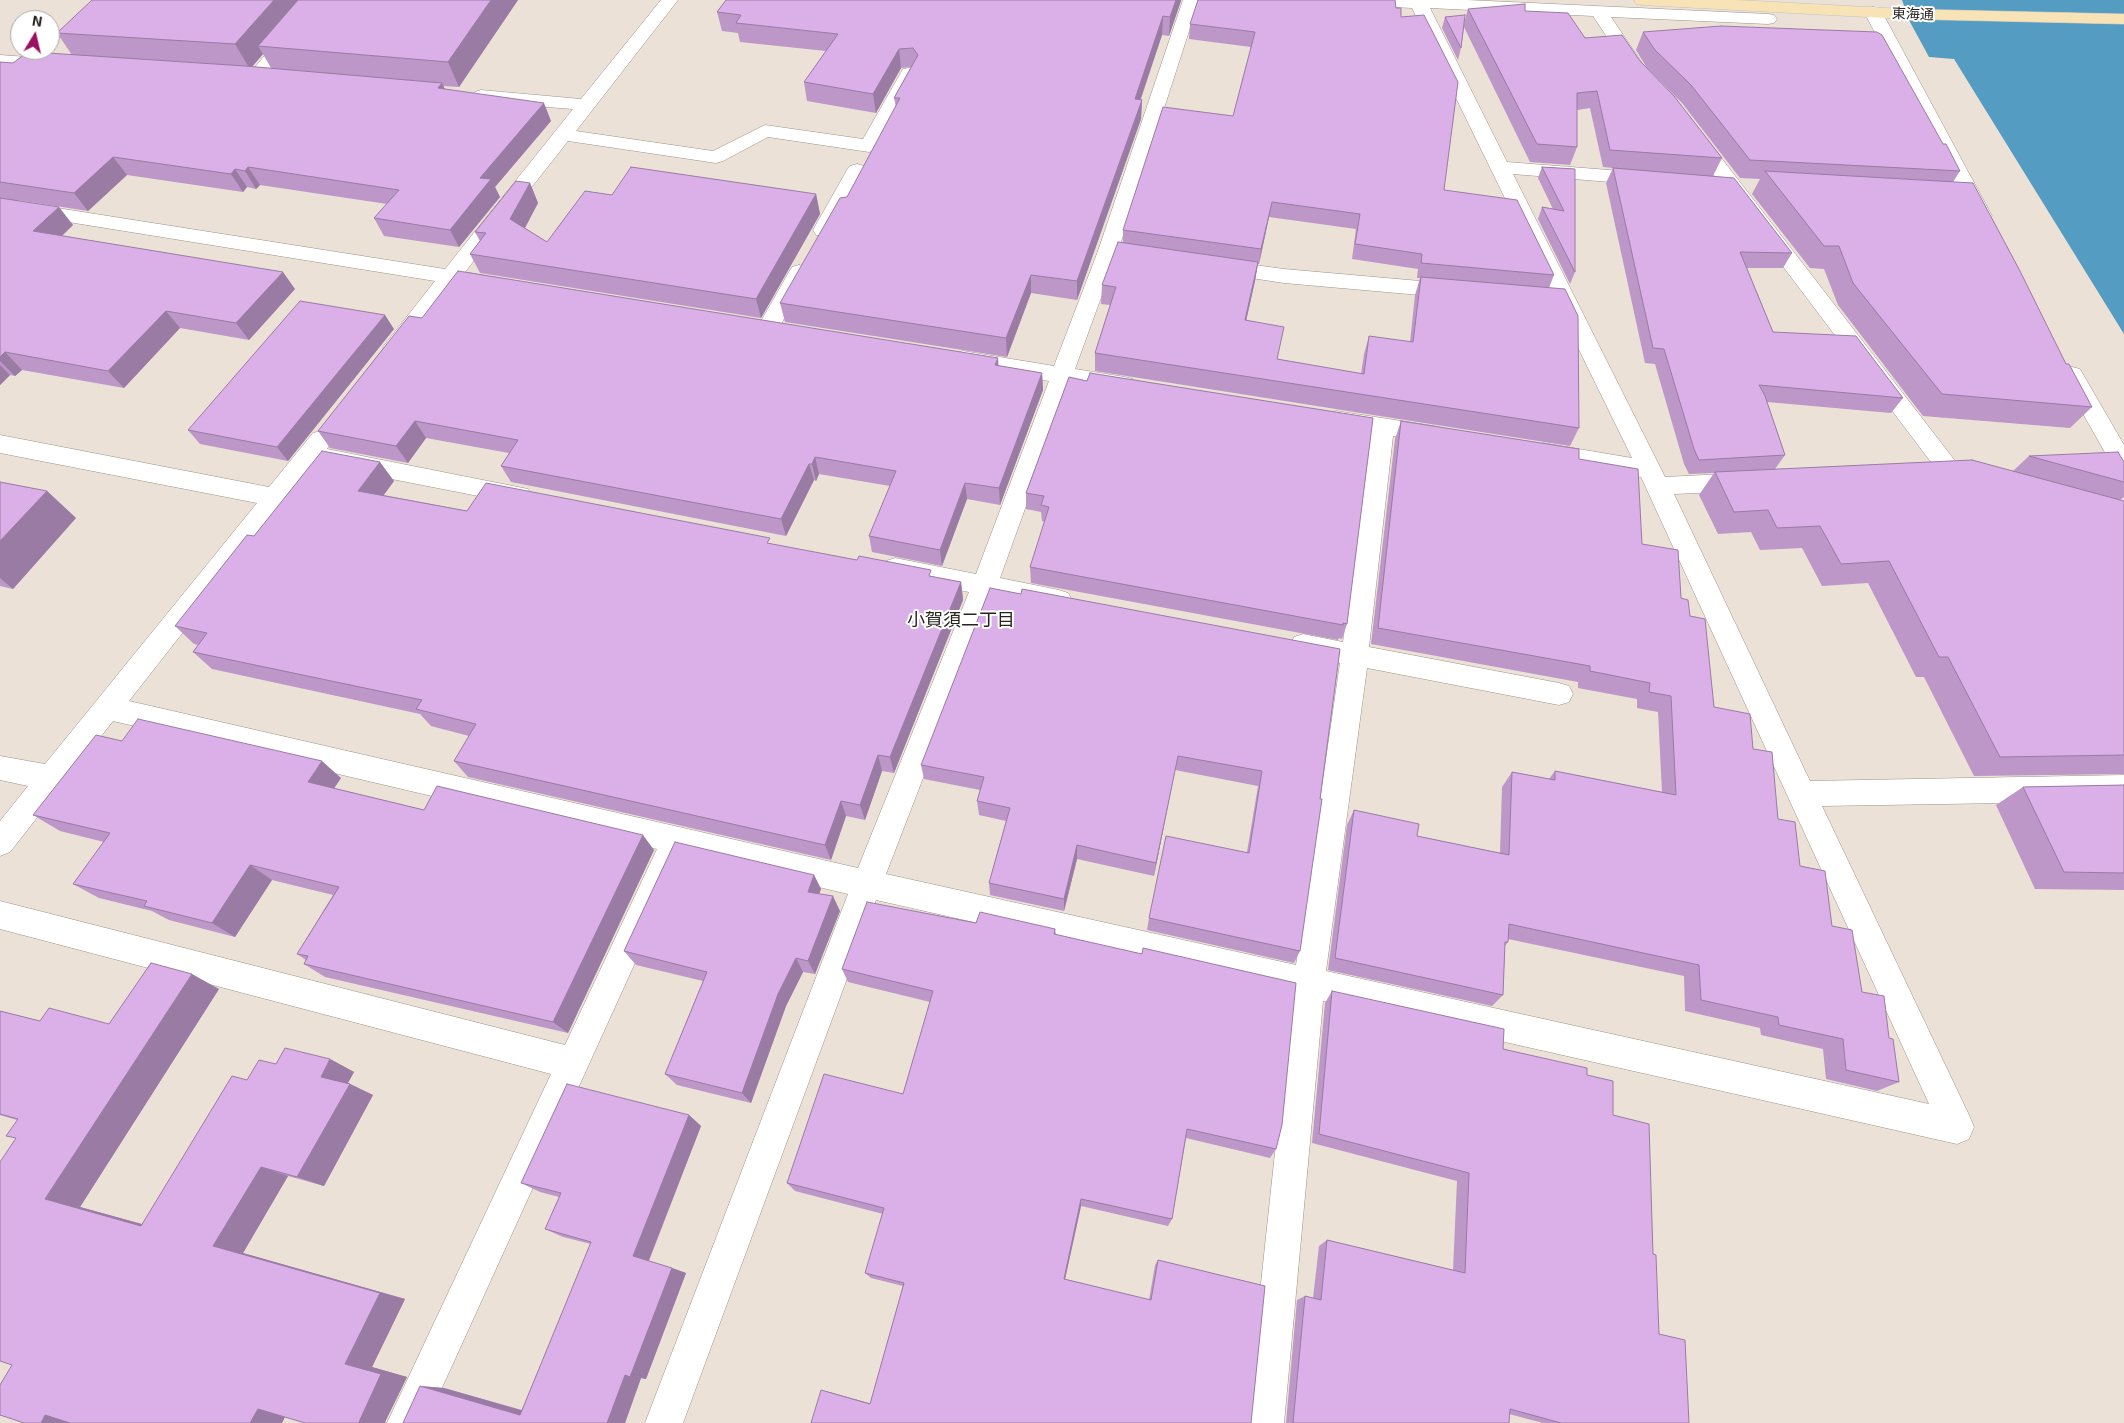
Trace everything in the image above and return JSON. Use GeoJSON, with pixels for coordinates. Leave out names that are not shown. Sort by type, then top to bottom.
{"type":"FeatureCollection","features":[{"type":"Feature","properties":{"kind":"main road","name":"東海通"},"geometry":{"type":"LineString","coordinates":[[1642,0],[1869,6],[1904,14],[2124,19]]}},
{"type":"Feature","properties":{"kind":"street"},"geometry":{"type":"LineString","coordinates":[[256,77],[321,0]]}},
{"type":"Feature","properties":{"kind":"street"},"geometry":{"type":"LineString","coordinates":[[383,361],[670,0]]}},
{"type":"Feature","properties":{"kind":"street"},"geometry":{"type":"LineString","coordinates":[[664,1423],[867,884],[984,586],[1062,375],[1118,252],[1191,0]]}},
{"type":"Feature","properties":{"kind":"street"},"geometry":{"type":"LineString","coordinates":[[1356,0],[1768,19],[1766,15]]}},
{"type":"Feature","properties":{"kind":"street"},"geometry":{"type":"LineString","coordinates":[[107,708],[867,884],[1957,1127],[1654,478],[1555,300],[1499,167],[1419,4]]}},
{"type":"Feature","properties":{"kind":"street"},"geometry":{"type":"LineString","coordinates":[[1869,6],[1963,198],[1992,234]]}},
{"type":"Feature","properties":{"kind":"street"},"geometry":{"type":"LineString","coordinates":[[1598,12],[1647,80]]}},
{"type":"Feature","properties":{"kind":"street"},"geometry":{"type":"LineString","coordinates":[[0,60],[73,65]]}},
{"type":"Feature","properties":{"kind":"street"},"geometry":{"type":"LineString","coordinates":[[562,135],[716,158],[764,131],[869,146],[909,73]]}},
{"type":"Feature","properties":{"kind":"street"},"geometry":{"type":"LineString","coordinates":[[236,75],[275,78]]}},
{"type":"Feature","properties":{"kind":"street"},"geometry":{"type":"LineString","coordinates":[[468,95],[586,105]]}},
{"type":"Feature","properties":{"kind":"street"},"geometry":{"type":"LineString","coordinates":[[1685,123],[1721,184],[1960,475],[1921,474]]}},
{"type":"Feature","properties":{"kind":"street"},"geometry":{"type":"LineString","coordinates":[[1499,167],[1663,180]]}},
{"type":"Feature","properties":{"kind":"street"},"geometry":{"type":"LineString","coordinates":[[768,328],[856,170]]}},
{"type":"Feature","properties":{"kind":"street"},"geometry":{"type":"LineString","coordinates":[[1721,184],[1760,187]]}},
{"type":"Feature","properties":{"kind":"street"},"geometry":{"type":"LineString","coordinates":[[0,205],[508,286]]}},
{"type":"Feature","properties":{"kind":"street"},"geometry":{"type":"LineString","coordinates":[[1203,265],[1276,275],[1478,293]]}},
{"type":"Feature","properties":{"kind":"street"},"geometry":{"type":"LineString","coordinates":[[2060,354],[2124,466]]}},
{"type":"Feature","properties":{"kind":"street"},"geometry":{"type":"LineString","coordinates":[[938,355],[1150,389]]}},
{"type":"Feature","properties":{"kind":"street"},"geometry":{"type":"LineString","coordinates":[[1315,415],[1459,439]]}},
{"type":"Feature","properties":{"kind":"street"},"geometry":{"type":"LineString","coordinates":[[0,843],[334,423]]}},
{"type":"Feature","properties":{"kind":"street"},"geometry":{"type":"LineString","coordinates":[[1265,1423],[1309,984],[1355,655],[1383,426]]}},
{"type":"Feature","properties":{"kind":"street"},"geometry":{"type":"LineString","coordinates":[[0,444],[275,497]]}},
{"type":"Feature","properties":{"kind":"street"},"geometry":{"type":"LineString","coordinates":[[1526,449],[1654,478],[1765,481]]}},
{"type":"Feature","properties":{"kind":"street"},"geometry":{"type":"LineString","coordinates":[[310,454],[544,500]]}},
{"type":"Feature","properties":{"kind":"street"},"geometry":{"type":"LineString","coordinates":[[877,564],[1082,604]]}},
{"type":"Feature","properties":{"kind":"street"},"geometry":{"type":"LineString","coordinates":[[1277,640],[1559,694]]}},
{"type":"Feature","properties":{"kind":"street"},"geometry":{"type":"LineString","coordinates":[[0,768],[52,778]]}},
{"type":"Feature","properties":{"kind":"street"},"geometry":{"type":"LineString","coordinates":[[1802,794],[2124,788]]}},
{"type":"Feature","properties":{"kind":"street"},"geometry":{"type":"LineString","coordinates":[[406,1423],[676,840]]}},
{"type":"Feature","properties":{"kind":"street"},"geometry":{"type":"LineString","coordinates":[[0,915],[572,1063]]}},
{"type":"Feature","properties":{"kind":"water"},"geometry":{"type":"Polygon","coordinates":[[[1902,0],[2124,0],[2124,334],[1954,59],[1929,57],[1910,22],[1902,0]]]}},
{"type":"Feature","properties":{"kind":"building"},"geometry":{"type":"Polygon","coordinates":[[[92,0],[274,0],[235,44],[60,33],[60,30],[92,0]]]}},
{"type":"Feature","properties":{"kind":"building"},"geometry":{"type":"Polygon","coordinates":[[[298,0],[491,0],[448,62],[258,46],[298,0]]]}},
{"type":"Feature","properties":{"kind":"building"},"geometry":{"type":"Polygon","coordinates":[[[726,0],[1176,0],[1170,17],[1163,16],[1135,99],[1142,100],[1077,281],[1031,275],[1006,338],[780,303],[840,198],[847,197],[900,98],[894,98],[918,55],[913,48],[899,49],[873,94],[804,82],[838,34],[736,23],[741,15],[717,12],[726,0]]]}},
{"type":"Feature","properties":{"kind":"building"},"geometry":{"type":"Polygon","coordinates":[[[1198,0],[1395,0],[1396,8],[1401,8],[1401,17],[1424,15],[1458,82],[1444,190],[1517,200],[1554,275],[1421,263],[1422,254],[1355,244],[1360,214],[1272,202],[1261,249],[1123,230],[1163,107],[1233,116],[1255,32],[1190,24],[1198,0]]]}},
{"type":"Feature","properties":{"kind":"building"},"geometry":{"type":"Polygon","coordinates":[[[1525,4],[1525,11],[1568,13],[1585,38],[1622,35],[1640,61],[1674,96],[1722,158],[1610,150],[1597,91],[1577,93],[1577,147],[1537,144],[1468,9],[1525,4]]]}},
{"type":"Feature","properties":{"kind":"building"},"geometry":{"type":"Polygon","coordinates":[[[1465,15],[1461,48],[1445,17],[1465,15]]]}},
{"type":"Feature","properties":{"kind":"building"},"geometry":{"type":"Polygon","coordinates":[[[1721,26],[1877,32],[1882,35],[1960,171],[1750,160],[1691,85],[1655,50],[1643,32],[1721,26]]]}},
{"type":"Feature","properties":{"kind":"building"},"geometry":{"type":"Polygon","coordinates":[[[60,54],[245,66],[442,83],[438,88],[544,103],[480,178],[491,179],[450,230],[374,218],[399,190],[248,167],[245,171],[235,169],[231,174],[113,157],[74,193],[0,182],[0,62],[13,63],[17,60],[60,60],[60,54]]]}},
{"type":"Feature","properties":{"kind":"building"},"geometry":{"type":"Polygon","coordinates":[[[631,167],[816,194],[756,299],[470,254],[486,233],[475,232],[516,181],[530,183],[510,219],[547,242],[585,191],[612,195],[631,167]]]}},
{"type":"Feature","properties":{"kind":"building"},"geometry":{"type":"Polygon","coordinates":[[[1542,167],[1575,169],[1575,272],[1542,207],[1564,211],[1542,167]]]}},
{"type":"Feature","properties":{"kind":"building"},"geometry":{"type":"Polygon","coordinates":[[[1613,168],[1734,178],[1792,253],[1740,252],[1773,332],[1856,336],[1903,398],[1759,385],[1765,396],[1785,455],[1699,460],[1664,349],[1653,348],[1613,168]]]}},
{"type":"Feature","properties":{"kind":"building"},"geometry":{"type":"Polygon","coordinates":[[[1765,171],[1973,183],[2020,271],[2066,364],[2069,364],[2092,407],[1942,394],[1853,283],[1839,246],[1824,246],[1765,171]]]}},
{"type":"Feature","properties":{"kind":"building"},"geometry":{"type":"Polygon","coordinates":[[[0,198],[59,207],[33,231],[283,272],[236,323],[166,311],[108,371],[5,352],[0,357],[0,198]]]}},
{"type":"Feature","properties":{"kind":"building"},"geometry":{"type":"Polygon","coordinates":[[[1118,242],[1258,262],[1245,320],[1284,327],[1277,359],[1364,374],[1369,336],[1413,342],[1421,277],[1565,289],[1578,316],[1579,428],[1095,353],[1116,287],[1102,285],[1118,242]]]}},
{"type":"Feature","properties":{"kind":"building"},"geometry":{"type":"Polygon","coordinates":[[[458,271],[998,358],[995,365],[1042,373],[999,488],[965,483],[940,550],[869,536],[896,471],[815,457],[812,464],[809,464],[781,519],[501,466],[518,440],[415,421],[396,446],[318,431],[409,316],[422,318],[458,271]]]}},
{"type":"Feature","properties":{"kind":"building"},"geometry":{"type":"Polygon","coordinates":[[[300,301],[385,315],[277,447],[188,430],[300,301]]]}},
{"type":"Feature","properties":{"kind":"building"},"geometry":{"type":"Polygon","coordinates":[[[1090,373],[1373,418],[1347,624],[1343,623],[1343,625],[1030,567],[1049,507],[1041,505],[1044,496],[1026,493],[1069,377],[1087,381],[1090,373]]]}},
{"type":"Feature","properties":{"kind":"building"},"geometry":{"type":"Polygon","coordinates":[[[1401,421],[1579,449],[1579,459],[1638,469],[1642,544],[1678,550],[1681,598],[1688,600],[1690,616],[1705,619],[1714,707],[1750,714],[1753,749],[1772,752],[1778,819],[1795,822],[1800,866],[1825,871],[1832,926],[1852,930],[1862,992],[1884,996],[1889,1038],[1893,1039],[1899,1082],[1846,1070],[1843,1039],[1779,1025],[1778,1017],[1701,1000],[1699,965],[1509,924],[1508,942],[1505,942],[1503,995],[1335,958],[1354,810],[1419,824],[1417,836],[1509,855],[1512,772],[1555,780],[1555,771],[1676,795],[1671,696],[1649,692],[1650,683],[1590,671],[1590,666],[1378,628],[1401,421]]]}},
{"type":"Feature","properties":{"kind":"building"},"geometry":{"type":"Polygon","coordinates":[[[322,451],[380,462],[358,491],[467,511],[486,483],[770,538],[767,543],[857,560],[859,556],[931,570],[929,576],[961,582],[890,757],[878,755],[860,805],[841,801],[825,845],[454,761],[476,724],[416,709],[422,700],[193,652],[207,633],[175,626],[247,535],[254,536],[322,451]]]}},
{"type":"Feature","properties":{"kind":"building"},"geometry":{"type":"Polygon","coordinates":[[[2118,452],[2124,462],[2124,482],[2029,456],[2118,452]]]}},
{"type":"Feature","properties":{"kind":"building"},"geometry":{"type":"Polygon","coordinates":[[[1972,460],[2124,501],[2124,755],[2000,757],[1948,657],[1939,657],[1889,561],[1841,564],[1820,526],[1777,528],[1768,510],[1734,512],[1715,472],[1972,460]]]}},
{"type":"Feature","properties":{"kind":"building"},"geometry":{"type":"Polygon","coordinates":[[[0,482],[47,491],[0,541],[0,482]]]}},
{"type":"Feature","properties":{"kind":"building"},"geometry":{"type":"Polygon","coordinates":[[[990,588],[1021,594],[1022,589],[1340,649],[1320,799],[1322,799],[1300,951],[1149,918],[1166,836],[1249,853],[1262,771],[1178,756],[1156,863],[1077,845],[1064,899],[989,883],[1010,808],[977,801],[984,777],[921,765],[990,588]]]}},
{"type":"Feature","properties":{"kind":"building"},"geometry":{"type":"Polygon","coordinates":[[[138,719],[322,761],[308,782],[424,810],[437,786],[643,835],[553,1022],[304,964],[308,956],[297,954],[339,887],[250,865],[212,923],[144,906],[147,901],[73,884],[110,833],[33,815],[96,735],[122,741],[138,719]]]}},
{"type":"Feature","properties":{"kind":"building"},"geometry":{"type":"Polygon","coordinates":[[[2124,785],[2124,873],[2064,872],[2023,787],[2124,785]]]}},
{"type":"Feature","properties":{"kind":"building"},"geometry":{"type":"Polygon","coordinates":[[[675,842],[814,875],[808,892],[833,896],[808,961],[796,958],[778,994],[742,1093],[665,1074],[707,972],[624,951],[675,842]]]}},
{"type":"Feature","properties":{"kind":"building"},"geometry":{"type":"Polygon","coordinates":[[[867,902],[976,923],[980,912],[1055,929],[1054,934],[1142,954],[1143,948],[1296,983],[1282,1125],[1276,1149],[1187,1129],[1172,1219],[1081,1199],[1064,1279],[1151,1300],[1158,1260],[1265,1286],[1251,1423],[811,1423],[821,1390],[870,1404],[904,1283],[865,1273],[884,1208],[787,1183],[824,1074],[903,1094],[933,991],[842,969],[867,902]]]}},
{"type":"Feature","properties":{"kind":"building"},"geometry":{"type":"Polygon","coordinates":[[[151,963],[192,974],[45,1199],[141,1226],[232,1076],[247,1080],[259,1060],[276,1064],[285,1048],[330,1059],[321,1077],[350,1084],[297,1177],[261,1167],[213,1246],[380,1293],[345,1364],[381,1374],[359,1423],[305,1423],[258,1409],[250,1423],[70,1423],[45,1415],[41,1423],[24,1423],[0,1415],[0,1385],[12,1365],[0,1361],[0,1162],[16,1138],[6,1136],[18,1119],[0,1114],[0,1011],[40,1021],[49,1008],[109,1024],[151,963]]]}},
{"type":"Feature","properties":{"kind":"building"},"geometry":{"type":"Polygon","coordinates":[[[1332,991],[1504,1029],[1503,1049],[1587,1068],[1587,1075],[1613,1081],[1613,1115],[1649,1124],[1653,1254],[1656,1255],[1659,1334],[1685,1340],[1689,1423],[1561,1423],[1510,1409],[1509,1423],[1293,1423],[1305,1296],[1321,1300],[1327,1240],[1465,1273],[1469,1173],[1319,1134],[1332,991]]]}},
{"type":"Feature","properties":{"kind":"building"},"geometry":{"type":"Polygon","coordinates":[[[567,1084],[689,1115],[633,1256],[672,1268],[630,1377],[625,1375],[607,1423],[403,1423],[420,1386],[520,1415],[591,1242],[545,1229],[561,1193],[521,1183],[567,1084]]]}},
{"type":"Feature","properties":{"kind":"district","name":"小賀須二丁目"},"geometry":{"type":"Point","coordinates":[961,620]}}]}
